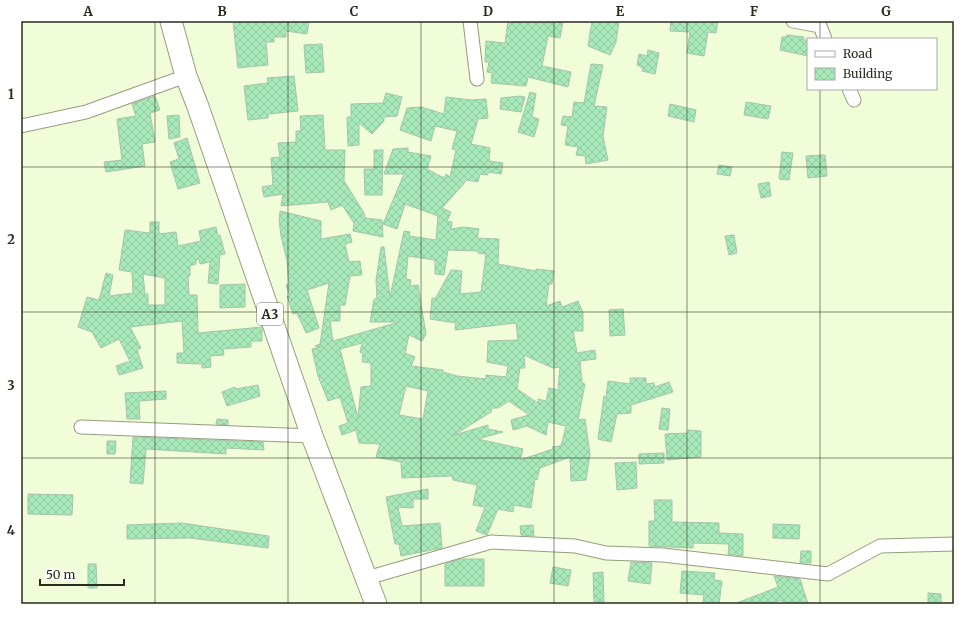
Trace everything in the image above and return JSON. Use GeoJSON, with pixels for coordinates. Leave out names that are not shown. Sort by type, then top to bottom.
{"type":"FeatureCollection","features":[{"type":"Feature","properties":{"kind":"highway","name":"A3"},"geometry":{"type":"LineString","coordinates":[[171,21],[186,76],[312,436],[376,604]]}},
{"type":"Feature","properties":{"kind":"street"},"geometry":{"type":"LineString","coordinates":[[470,21],[477,79]]}},
{"type":"Feature","properties":{"kind":"street"},"geometry":{"type":"LineString","coordinates":[[793,21],[820,26],[826,38]]}},
{"type":"Feature","properties":{"kind":"street"},"geometry":{"type":"LineString","coordinates":[[21,126],[86,112],[186,76]]}},
{"type":"Feature","properties":{"kind":"street"},"geometry":{"type":"LineString","coordinates":[[81,427],[312,436]]}},
{"type":"Feature","properties":{"kind":"street"},"geometry":{"type":"LineString","coordinates":[[367,578],[491,542],[575,546],[606,553],[663,555],[828,574],[880,546],[954,544]]}},
{"type":"Feature","properties":{"kind":"building"},"geometry":{"type":"Polygon","coordinates":[[[233,21],[309,21],[307,34],[286,31],[286,37],[274,37],[274,42],[266,42],[268,65],[238,68],[233,21]]]}},
{"type":"Feature","properties":{"kind":"building"},"geometry":{"type":"Polygon","coordinates":[[[508,21],[520,23],[520,21],[530,21],[547,24],[547,21],[563,21],[560,38],[548,36],[542,66],[571,72],[568,87],[528,77],[526,86],[491,83],[492,73],[487,72],[489,62],[485,62],[486,41],[505,43],[508,21]]]}},
{"type":"Feature","properties":{"kind":"building"},"geometry":{"type":"Polygon","coordinates":[[[592,21],[619,21],[616,42],[610,55],[588,46],[592,21]]]}},
{"type":"Feature","properties":{"kind":"building"},"geometry":{"type":"Polygon","coordinates":[[[671,21],[718,21],[716,33],[708,32],[704,56],[687,53],[690,32],[670,31],[671,21]]]}},
{"type":"Feature","properties":{"kind":"building"},"geometry":{"type":"Polygon","coordinates":[[[787,35],[804,37],[803,40],[807,40],[807,56],[780,50],[782,37],[786,37],[787,35]]]}},
{"type":"Feature","properties":{"kind":"building"},"geometry":{"type":"Polygon","coordinates":[[[322,44],[324,72],[306,73],[304,45],[322,44]]]}},
{"type":"Feature","properties":{"kind":"building"},"geometry":{"type":"Polygon","coordinates":[[[648,50],[659,53],[655,74],[642,71],[643,68],[637,65],[639,54],[647,56],[648,50]]]}},
{"type":"Feature","properties":{"kind":"building"},"geometry":{"type":"Polygon","coordinates":[[[591,64],[603,65],[594,106],[607,107],[603,136],[608,160],[586,164],[585,156],[576,155],[578,147],[565,145],[568,126],[561,125],[563,116],[572,117],[574,102],[584,103],[591,64]]]}},
{"type":"Feature","properties":{"kind":"building"},"geometry":{"type":"Polygon","coordinates":[[[294,76],[298,111],[268,114],[268,118],[248,120],[244,86],[268,83],[267,78],[294,76]]]}},
{"type":"Feature","properties":{"kind":"building"},"geometry":{"type":"Polygon","coordinates":[[[530,92],[536,94],[532,117],[539,119],[534,137],[518,132],[530,92]]]}},
{"type":"Feature","properties":{"kind":"building"},"geometry":{"type":"Polygon","coordinates":[[[386,93],[402,97],[397,116],[384,117],[384,121],[372,134],[359,123],[359,145],[348,146],[347,117],[351,117],[351,104],[383,103],[386,93]]]}},
{"type":"Feature","properties":{"kind":"building"},"geometry":{"type":"Polygon","coordinates":[[[155,96],[160,110],[150,113],[155,142],[142,144],[145,166],[106,172],[104,162],[122,160],[117,119],[136,116],[132,104],[155,96]]]}},
{"type":"Feature","properties":{"kind":"building"},"geometry":{"type":"Polygon","coordinates":[[[520,96],[525,97],[521,112],[500,109],[501,98],[520,96]]]}},
{"type":"Feature","properties":{"kind":"building"},"geometry":{"type":"Polygon","coordinates":[[[446,97],[472,100],[486,99],[488,118],[478,119],[471,144],[490,148],[489,161],[503,163],[501,174],[488,172],[488,175],[480,174],[478,182],[467,180],[442,208],[451,212],[447,221],[452,222],[451,229],[464,227],[479,229],[477,238],[499,239],[498,264],[536,271],[536,269],[554,271],[552,284],[549,284],[546,306],[560,301],[562,307],[578,301],[583,313],[583,331],[573,331],[577,353],[595,350],[596,359],[580,361],[582,383],[585,384],[578,420],[585,419],[590,454],[586,480],[571,481],[570,457],[540,468],[537,480],[535,479],[531,508],[514,505],[513,512],[498,509],[487,535],[476,531],[485,507],[473,505],[477,485],[453,480],[452,476],[402,478],[401,462],[376,457],[380,444],[359,443],[356,430],[342,435],[339,426],[348,423],[340,397],[328,401],[318,376],[312,349],[321,347],[315,346],[320,344],[329,283],[307,290],[319,328],[306,333],[297,313],[293,314],[287,296],[290,296],[286,285],[289,284],[287,261],[279,220],[280,211],[321,221],[321,239],[350,234],[352,242],[345,244],[349,262],[360,261],[362,275],[350,276],[345,305],[340,305],[340,321],[330,321],[333,341],[399,322],[370,322],[374,299],[377,299],[376,280],[381,247],[384,247],[390,297],[404,231],[410,232],[409,236],[436,240],[438,216],[405,204],[397,229],[383,224],[404,174],[384,174],[393,149],[408,148],[408,152],[431,156],[427,169],[444,178],[446,174],[450,177],[456,150],[452,149],[457,131],[435,126],[431,141],[400,130],[407,108],[421,107],[444,114],[446,97]],[[448,250],[444,275],[435,274],[435,260],[408,256],[406,279],[411,280],[410,286],[418,285],[426,334],[422,341],[409,335],[405,353],[415,357],[411,366],[443,370],[443,372],[457,376],[486,379],[486,375],[506,377],[508,366],[487,362],[488,341],[518,340],[516,323],[455,330],[456,323],[430,319],[432,298],[435,299],[451,270],[462,271],[460,294],[481,292],[486,254],[478,253],[478,251],[448,250]],[[362,343],[340,349],[358,418],[361,387],[371,386],[371,363],[362,362],[363,353],[360,352],[362,343]],[[524,355],[525,368],[520,368],[517,389],[538,403],[538,399],[546,401],[549,388],[558,390],[560,367],[553,368],[524,355]],[[406,386],[399,415],[423,419],[428,391],[406,386]],[[509,401],[498,408],[492,408],[491,412],[454,435],[488,425],[488,429],[503,432],[478,439],[523,449],[520,460],[553,449],[552,447],[561,446],[566,426],[548,422],[546,435],[527,426],[513,430],[511,420],[529,415],[509,401]]]}},
{"type":"Feature","properties":{"kind":"building"},"geometry":{"type":"Polygon","coordinates":[[[746,102],[771,106],[768,119],[744,115],[746,102]]]}},
{"type":"Feature","properties":{"kind":"building"},"geometry":{"type":"Polygon","coordinates":[[[670,104],[696,110],[694,122],[668,116],[670,104]]]}},
{"type":"Feature","properties":{"kind":"building"},"geometry":{"type":"Polygon","coordinates":[[[179,115],[180,137],[169,139],[167,116],[179,115]]]}},
{"type":"Feature","properties":{"kind":"building"},"geometry":{"type":"Polygon","coordinates":[[[323,115],[325,150],[345,150],[344,181],[364,213],[365,218],[382,220],[383,237],[353,231],[354,223],[342,205],[331,210],[328,202],[281,206],[283,194],[264,197],[262,187],[273,185],[271,158],[280,157],[278,143],[296,142],[296,131],[301,131],[300,116],[323,115]]]}},
{"type":"Feature","properties":{"kind":"building"},"geometry":{"type":"Polygon","coordinates":[[[187,138],[200,183],[178,189],[170,162],[179,159],[174,143],[187,138]]]}},
{"type":"Feature","properties":{"kind":"building"},"geometry":{"type":"Polygon","coordinates":[[[374,150],[383,150],[382,195],[365,195],[364,169],[374,169],[374,150]]]}},
{"type":"Feature","properties":{"kind":"building"},"geometry":{"type":"Polygon","coordinates":[[[782,152],[793,153],[789,180],[779,179],[782,152]]]}},
{"type":"Feature","properties":{"kind":"building"},"geometry":{"type":"Polygon","coordinates":[[[825,155],[827,176],[808,178],[806,156],[825,155]]]}},
{"type":"Feature","properties":{"kind":"building"},"geometry":{"type":"Polygon","coordinates":[[[719,165],[732,167],[730,176],[717,174],[719,165]]]}},
{"type":"Feature","properties":{"kind":"building"},"geometry":{"type":"Polygon","coordinates":[[[769,182],[771,196],[761,198],[758,184],[769,182]]]}},
{"type":"Feature","properties":{"kind":"building"},"geometry":{"type":"Polygon","coordinates":[[[150,222],[159,222],[159,234],[176,232],[178,246],[201,241],[199,231],[216,227],[218,236],[220,235],[225,254],[220,255],[218,284],[208,283],[210,262],[200,264],[199,259],[196,260],[196,264],[190,266],[190,276],[188,276],[189,295],[197,295],[198,333],[262,327],[262,341],[251,341],[251,347],[223,349],[224,355],[210,356],[211,367],[202,368],[202,364],[177,363],[177,353],[184,353],[182,321],[130,327],[141,348],[137,350],[143,368],[119,375],[116,366],[130,361],[119,339],[101,348],[92,332],[78,327],[87,297],[99,300],[106,273],[113,275],[109,296],[133,293],[132,272],[119,270],[125,230],[150,233],[150,222]],[[143,274],[145,294],[148,294],[148,305],[165,305],[165,278],[143,274]]]}},
{"type":"Feature","properties":{"kind":"building"},"geometry":{"type":"Polygon","coordinates":[[[734,235],[737,253],[729,255],[725,236],[734,235]]]}},
{"type":"Feature","properties":{"kind":"building"},"geometry":{"type":"Polygon","coordinates":[[[245,284],[245,307],[220,308],[220,285],[245,284]]]}},
{"type":"Feature","properties":{"kind":"building"},"geometry":{"type":"Polygon","coordinates":[[[623,309],[625,335],[610,336],[609,310],[623,309]]]}},
{"type":"Feature","properties":{"kind":"building"},"geometry":{"type":"Polygon","coordinates":[[[630,378],[646,378],[646,384],[654,383],[655,387],[669,382],[673,392],[631,405],[631,413],[617,414],[611,442],[598,439],[604,396],[606,397],[608,381],[630,384],[630,378]]]}},
{"type":"Feature","properties":{"kind":"building"},"geometry":{"type":"Polygon","coordinates":[[[258,385],[260,396],[227,406],[222,392],[235,387],[236,389],[258,385]]]}},
{"type":"Feature","properties":{"kind":"building"},"geometry":{"type":"Polygon","coordinates":[[[166,391],[166,399],[139,401],[140,419],[127,419],[125,393],[166,391]]]}},
{"type":"Feature","properties":{"kind":"building"},"geometry":{"type":"Polygon","coordinates":[[[662,408],[670,409],[668,430],[659,429],[662,408]]]}},
{"type":"Feature","properties":{"kind":"building"},"geometry":{"type":"Polygon","coordinates":[[[217,419],[228,420],[228,425],[216,424],[217,419]]]}},
{"type":"Feature","properties":{"kind":"building"},"geometry":{"type":"Polygon","coordinates":[[[688,430],[701,431],[701,457],[667,460],[665,434],[688,433],[688,430]]]}},
{"type":"Feature","properties":{"kind":"building"},"geometry":{"type":"Polygon","coordinates":[[[133,437],[263,442],[264,450],[226,448],[226,454],[146,449],[143,484],[130,483],[133,437]]]}},
{"type":"Feature","properties":{"kind":"building"},"geometry":{"type":"Polygon","coordinates":[[[107,441],[116,441],[115,454],[107,454],[107,441]]]}},
{"type":"Feature","properties":{"kind":"building"},"geometry":{"type":"Polygon","coordinates":[[[664,453],[664,463],[639,464],[639,454],[664,453]]]}},
{"type":"Feature","properties":{"kind":"building"},"geometry":{"type":"Polygon","coordinates":[[[636,462],[637,488],[617,490],[615,463],[636,462]]]}},
{"type":"Feature","properties":{"kind":"building"},"geometry":{"type":"Polygon","coordinates":[[[428,489],[428,499],[413,499],[413,508],[398,507],[402,526],[440,523],[442,548],[401,556],[399,544],[395,544],[386,497],[428,489]]]}},
{"type":"Feature","properties":{"kind":"building"},"geometry":{"type":"Polygon","coordinates":[[[28,494],[73,495],[72,515],[28,514],[28,494]]]}},
{"type":"Feature","properties":{"kind":"building"},"geometry":{"type":"Polygon","coordinates":[[[654,500],[672,500],[672,522],[719,523],[719,533],[743,534],[743,556],[728,554],[729,544],[693,543],[693,548],[649,546],[649,521],[655,521],[654,500]]]}},
{"type":"Feature","properties":{"kind":"building"},"geometry":{"type":"Polygon","coordinates":[[[182,523],[269,536],[268,548],[190,538],[127,539],[127,525],[182,523]]]}},
{"type":"Feature","properties":{"kind":"building"},"geometry":{"type":"Polygon","coordinates":[[[773,524],[800,525],[799,539],[773,538],[773,524]]]}},
{"type":"Feature","properties":{"kind":"building"},"geometry":{"type":"Polygon","coordinates":[[[533,525],[534,536],[521,535],[520,526],[533,525]]]}},
{"type":"Feature","properties":{"kind":"building"},"geometry":{"type":"Polygon","coordinates":[[[801,551],[811,551],[811,563],[800,563],[801,551]]]}},
{"type":"Feature","properties":{"kind":"building"},"geometry":{"type":"Polygon","coordinates":[[[460,559],[484,559],[484,586],[445,586],[445,564],[460,559]]]}},
{"type":"Feature","properties":{"kind":"building"},"geometry":{"type":"Polygon","coordinates":[[[631,562],[652,563],[650,584],[628,581],[631,562]]]}},
{"type":"Feature","properties":{"kind":"building"},"geometry":{"type":"Polygon","coordinates":[[[88,564],[96,564],[97,588],[88,588],[88,564]]]}},
{"type":"Feature","properties":{"kind":"building"},"geometry":{"type":"Polygon","coordinates":[[[553,567],[571,570],[568,586],[550,583],[553,567]]]}},
{"type":"Feature","properties":{"kind":"building"},"geometry":{"type":"Polygon","coordinates":[[[682,571],[715,573],[714,580],[722,581],[719,604],[703,603],[704,595],[680,593],[682,571]]]}},
{"type":"Feature","properties":{"kind":"building"},"geometry":{"type":"Polygon","coordinates":[[[603,572],[604,602],[594,602],[593,573],[603,572]]]}},
{"type":"Feature","properties":{"kind":"building"},"geometry":{"type":"Polygon","coordinates":[[[774,576],[800,579],[808,604],[783,604],[782,600],[770,604],[734,604],[778,587],[774,576]]]}},
{"type":"Feature","properties":{"kind":"building"},"geometry":{"type":"Polygon","coordinates":[[[928,593],[941,594],[941,604],[928,604],[928,593]]]}}]}
